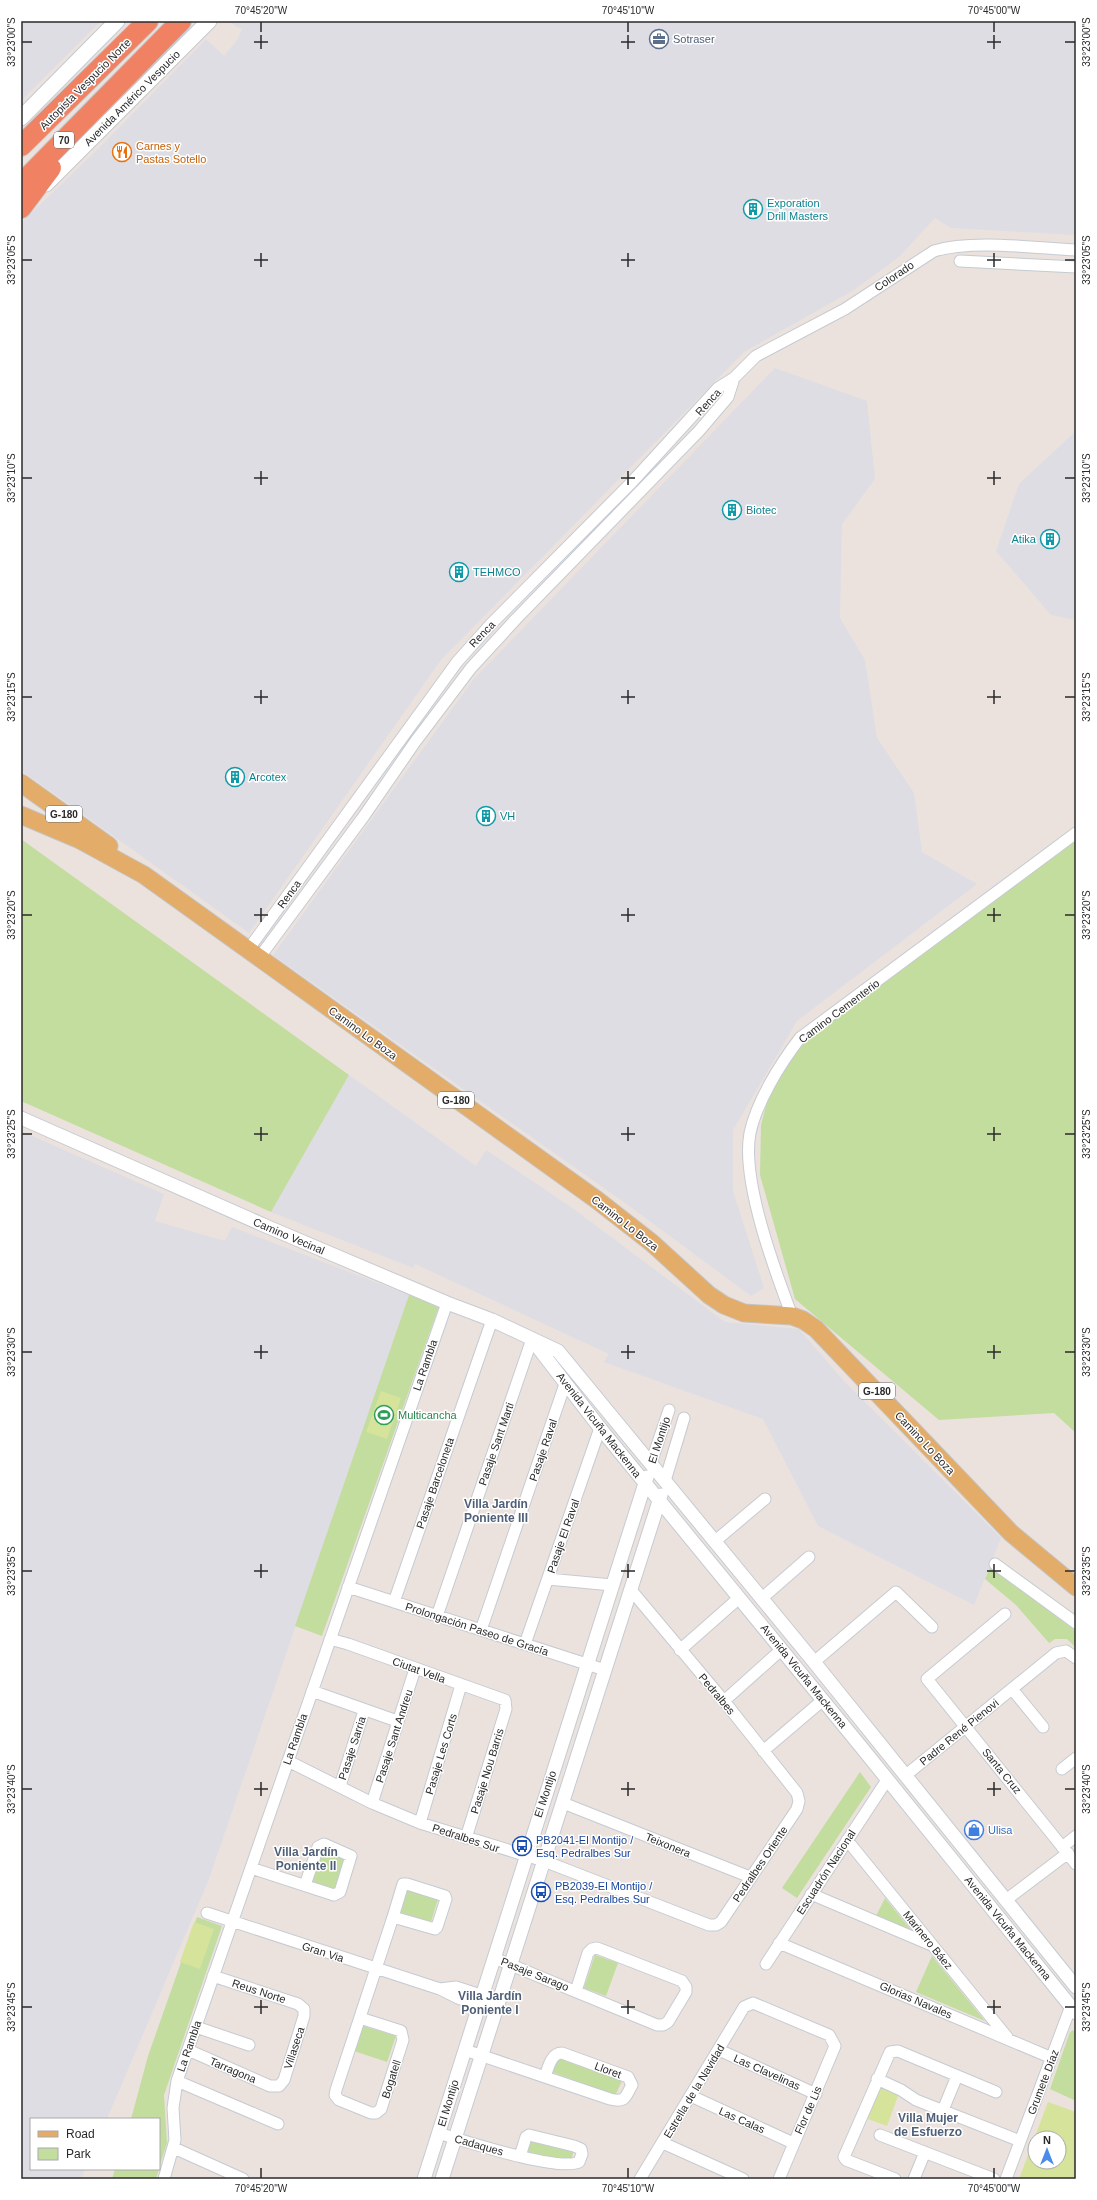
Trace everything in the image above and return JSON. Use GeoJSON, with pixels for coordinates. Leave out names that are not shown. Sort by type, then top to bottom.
{"type":"FeatureCollection","features":[{"type":"Feature","properties":{"kind":"highway","name":"Autopista Vespucio Norte"},"geometry":{"type":"LineString","coordinates":[[21,146],[148,21]]}},
{"type":"Feature","properties":{"kind":"highway","name":"70"},"geometry":{"type":"LineString","coordinates":[[21,184],[180,21]]}},
{"type":"Feature","properties":{"kind":"highway"},"geometry":{"type":"LineString","coordinates":[[21,132],[82,87]]}},
{"type":"Feature","properties":{"kind":"highway"},"geometry":{"type":"LineString","coordinates":[[21,208],[106,96]]}},
{"type":"Feature","properties":{"kind":"main road"},"geometry":{"type":"LineString","coordinates":[[21,118],[117,21]]}},
{"type":"Feature","properties":{"kind":"main road","name":"Avenida Américo Vespucio"},"geometry":{"type":"LineString","coordinates":[[21,208],[209,21]]}},
{"type":"Feature","properties":{"kind":"main road","name":"Camino Lo Boza"},"geometry":{"type":"LineString","coordinates":[[21,783],[107,844],[144,875],[253,954],[624,1220],[671,1259],[716,1301],[732,1310],[744,1313],[792,1316],[803,1320],[816,1329],[1011,1533],[1076,1587]]}},
{"type":"Feature","properties":{"kind":"main road","name":"Camino Lo Boza"},"geometry":{"type":"LineString","coordinates":[[21,815],[80,840],[144,875]]}},
{"type":"Feature","properties":{"kind":"street","name":"Colorado"},"geometry":{"type":"LineString","coordinates":[[734,378],[756,356],[845,309],[934,251],[952,246],[973,245],[1076,250]]}},
{"type":"Feature","properties":{"kind":"street"},"geometry":{"type":"LineString","coordinates":[[960,261],[1076,267]]}},
{"type":"Feature","properties":{"kind":"street","name":"Renca"},"geometry":{"type":"LineString","coordinates":[[253,954],[305,871],[447,675],[479,637],[690,421],[718,388],[734,378]]}},
{"type":"Feature","properties":{"kind":"street","name":"Renca"},"geometry":{"type":"LineString","coordinates":[[253,954],[316,880],[364,816],[415,742],[476,662],[700,431],[728,397],[734,378]]}},
{"type":"Feature","properties":{"kind":"street"},"geometry":{"type":"LineString","coordinates":[[690,421],[700,431]]}},
{"type":"Feature","properties":{"kind":"street"},"geometry":{"type":"LineString","coordinates":[[404,734],[415,742]]}},
{"type":"Feature","properties":{"kind":"street","name":"Camino Cementerio"},"geometry":{"type":"LineString","coordinates":[[792,1316],[774,1269],[750,1176],[749,1152],[750,1133],[756,1116],[785,1057],[800,1038],[1076,833]]}},
{"type":"Feature","properties":{"kind":"street"},"geometry":{"type":"LineString","coordinates":[[305,871],[316,880]]}},
{"type":"Feature","properties":{"kind":"street","name":"Camino Vecinal"},"geometry":{"type":"LineString","coordinates":[[21,1118],[107,1157],[447,1303],[492,1320],[558,1351]]}},
{"type":"Feature","properties":{"kind":"street","name":"La Rambla"},"geometry":{"type":"LineString","coordinates":[[164,2179],[174,2148],[176,2134],[173,2100],[177,2081],[447,1303]]}},
{"type":"Feature","properties":{"kind":"street","name":"Pasaje Barceloneta"},"geometry":{"type":"LineString","coordinates":[[394,1602],[492,1320]]}},
{"type":"Feature","properties":{"kind":"street","name":"Avenida Vicuña Mackenna"},"geometry":{"type":"LineString","coordinates":[[532,1339],[600,1428],[781,1650],[824,1700],[1073,2010]]}},
{"type":"Feature","properties":{"kind":"street","name":"Pasaje Sant Marti"},"geometry":{"type":"LineString","coordinates":[[437,1616],[532,1339]]}},
{"type":"Feature","properties":{"kind":"street","name":"Avenida Vicuña Mackenna"},"geometry":{"type":"LineString","coordinates":[[558,1351],[875,1736],[1076,1987]]}},
{"type":"Feature","properties":{"kind":"street","name":"Pasaje Raval"},"geometry":{"type":"LineString","coordinates":[[481,1630],[565,1384]]}},
{"type":"Feature","properties":{"kind":"street","name":"El Montijo"},"geometry":{"type":"LineString","coordinates":[[424,2179],[669,1410]]}},
{"type":"Feature","properties":{"kind":"street","name":"El Montijo"},"geometry":{"type":"LineString","coordinates":[[442,2179],[631,1590],[684,1418]]}},
{"type":"Feature","properties":{"kind":"street","name":"Pasaje El Raval"},"geometry":{"type":"LineString","coordinates":[[525,1644],[600,1428]]}},
{"type":"Feature","properties":{"kind":"street"},"geometry":{"type":"LineString","coordinates":[[714,1542],[765,1499]]}},
{"type":"Feature","properties":{"kind":"street"},"geometry":{"type":"LineString","coordinates":[[761,1599],[810,1557]]}},
{"type":"Feature","properties":{"kind":"street"},"geometry":{"type":"LineString","coordinates":[[995,1564],[1076,1623]]}},
{"type":"Feature","properties":{"kind":"street"},"geometry":{"type":"LineString","coordinates":[[548,1579],[612,1585]]}},
{"type":"Feature","properties":{"kind":"street","name":"Prolongación Paseo de Gracía"},"geometry":{"type":"LineString","coordinates":[[348,1587],[605,1670]]}},
{"type":"Feature","properties":{"kind":"street","name":"Pedralbes"},"geometry":{"type":"LineString","coordinates":[[631,1590],[724,1701],[797,1793],[799,1801]]}},
{"type":"Feature","properties":{"kind":"street"},"geometry":{"type":"LineString","coordinates":[[801,1673],[896,1592],[932,1627]]}},
{"type":"Feature","properties":{"kind":"street"},"geometry":{"type":"LineString","coordinates":[[680,1650],[739,1598]]}},
{"type":"Feature","properties":{"kind":"street","name":"Santa Cruz"},"geometry":{"type":"LineString","coordinates":[[1005,1614],[927,1679],[1076,1864]]}},
{"type":"Feature","properties":{"kind":"street","name":"Ciutat Vella"},"geometry":{"type":"LineString","coordinates":[[330,1639],[348,1644],[502,1699],[506,1703]]}},
{"type":"Feature","properties":{"kind":"street"},"geometry":{"type":"LineString","coordinates":[[724,1701],[781,1650]]}},
{"type":"Feature","properties":{"kind":"street","name":"Padre René Pienovi"},"geometry":{"type":"LineString","coordinates":[[906,1775],[1059,1651],[1069,1652],[1076,1658]]}},
{"type":"Feature","properties":{"kind":"street","name":"Pasaje Sant Andreu"},"geometry":{"type":"LineString","coordinates":[[372,1803],[397,1721],[415,1669]]}},
{"type":"Feature","properties":{"kind":"street","name":"Pasaje Les Corts"},"geometry":{"type":"LineString","coordinates":[[420,1823],[461,1685]]}},
{"type":"Feature","properties":{"kind":"street"},"geometry":{"type":"LineString","coordinates":[[1012,1689],[1043,1727]]}},
{"type":"Feature","properties":{"kind":"street"},"geometry":{"type":"LineString","coordinates":[[312,1691],[364,1711],[397,1721]]}},
{"type":"Feature","properties":{"kind":"street"},"geometry":{"type":"LineString","coordinates":[[763,1751],[824,1700]]}},
{"type":"Feature","properties":{"kind":"street","name":"Pasaje Nou Barris"},"geometry":{"type":"LineString","coordinates":[[466,1838],[506,1708],[506,1703]]}},
{"type":"Feature","properties":{"kind":"street","name":"Pasaje Sarria"},"geometry":{"type":"LineString","coordinates":[[340,1786],[364,1711]]}},
{"type":"Feature","properties":{"kind":"street"},"geometry":{"type":"LineString","coordinates":[[862,1748],[875,1736]]}},
{"type":"Feature","properties":{"kind":"street"},"geometry":{"type":"LineString","coordinates":[[1062,1769],[1076,1758]]}},
{"type":"Feature","properties":{"kind":"street","name":"Pedralbes Sur"},"geometry":{"type":"LineString","coordinates":[[288,1761],[372,1803],[420,1823],[544,1861],[710,1925],[716,1925]]}},
{"type":"Feature","properties":{"kind":"street","name":"Escuadrón Nacional"},"geometry":{"type":"LineString","coordinates":[[766,1964],[887,1780]]}},
{"type":"Feature","properties":{"kind":"street","name":"Pedralbes Oriente"},"geometry":{"type":"LineString","coordinates":[[716,1925],[721,1922],[750,1877],[797,1810],[799,1801]]}},
{"type":"Feature","properties":{"kind":"street","name":"Teixonera"},"geometry":{"type":"LineString","coordinates":[[563,1803],[750,1877]]}},
{"type":"Feature","properties":{"kind":"street"},"geometry":{"type":"LineString","coordinates":[[940,1844],[953,1835]]}},
{"type":"Feature","properties":{"kind":"street"},"geometry":{"type":"LineString","coordinates":[[1006,1900],[1065,1850],[1076,1836]]}},
{"type":"Feature","properties":{"kind":"street","name":"Marinero Báez"},"geometry":{"type":"LineString","coordinates":[[847,1840],[1008,2039]]}},
{"type":"Feature","properties":{"kind":"street"},"geometry":{"type":"LineString","coordinates":[[251,1868],[305,1885],[338,1895],[352,1859],[351,1856],[324,1844],[318,1847],[305,1885]]}},
{"type":"Feature","properties":{"kind":"street","name":"Bogatell"},"geometry":{"type":"LineString","coordinates":[[360,2018],[401,2031],[403,2040],[381,2109],[376,2113],[371,2113],[339,2100],[335,2095],[403,1884],[445,1896],[444,1906],[435,1930],[393,1917]]}},
{"type":"Feature","properties":{"kind":"street"},"geometry":{"type":"LineString","coordinates":[[811,1894],[932,1945]]}},
{"type":"Feature","properties":{"kind":"street","name":"Gran Via"},"geometry":{"type":"LineString","coordinates":[[207,1913],[440,1989],[456,1987],[480,2000],[498,2006]]}},
{"type":"Feature","properties":{"kind":"street","name":"Glorias Navales"},"geometry":{"type":"LineString","coordinates":[[779,1943],[1052,2058]]}},
{"type":"Feature","properties":{"kind":"street","name":"Pasaje Sarago"},"geometry":{"type":"LineString","coordinates":[[494,1958],[657,2025],[663,2025],[668,2022],[686,1992],[686,1987],[682,1981],[597,1948],[592,1949],[588,1953],[576,1991]]}},
{"type":"Feature","properties":{"kind":"street","name":"Reus Norte"},"geometry":{"type":"LineString","coordinates":[[213,1976],[298,2004],[304,2009]]}},
{"type":"Feature","properties":{"kind":"street","name":"Estrella de la Navidad"},"geometry":{"type":"LineString","coordinates":[[640,2179],[744,2008],[749,2004],[757,2004],[829,2035],[834,2041]]}},
{"type":"Feature","properties":{"kind":"street","name":"Villaseca"},"geometry":{"type":"LineString","coordinates":[[279,2086],[283,2082],[286,2073],[304,2016],[304,2009]]}},
{"type":"Feature","properties":{"kind":"street","name":"Grumete Díaz"},"geometry":{"type":"LineString","coordinates":[[1006,2179],[1052,2058],[1073,2010]]}},
{"type":"Feature","properties":{"kind":"street"},"geometry":{"type":"LineString","coordinates":[[196,2027],[249,2045]]}},
{"type":"Feature","properties":{"kind":"street","name":"Flor de Lis"},"geometry":{"type":"LineString","coordinates":[[779,2179],[793,2143],[816,2094],[834,2050],[834,2041]]}},
{"type":"Feature","properties":{"kind":"street","name":"Tarragona"},"geometry":{"type":"LineString","coordinates":[[188,2050],[270,2086],[279,2086]]}},
{"type":"Feature","properties":{"kind":"street","name":"Lloret"},"geometry":{"type":"LineString","coordinates":[[464,2050],[545,2077],[620,2101],[624,2099],[632,2085],[628,2077],[562,2053],[558,2053],[553,2057],[545,2077]]}},
{"type":"Feature","properties":{"kind":"street","name":"Las Clavelinas"},"geometry":{"type":"LineString","coordinates":[[719,2050],[816,2094]]}},
{"type":"Feature","properties":{"kind":"street"},"geometry":{"type":"LineString","coordinates":[[895,2179],[846,2160],[844,2157],[888,2054],[895,2051],[996,2092]]}},
{"type":"Feature","properties":{"kind":"street"},"geometry":{"type":"LineString","coordinates":[[943,2110],[957,2076]]}},
{"type":"Feature","properties":{"kind":"street"},"geometry":{"type":"LineString","coordinates":[[877,2079],[901,2090],[916,2100],[1020,2140]]}},
{"type":"Feature","properties":{"kind":"street"},"geometry":{"type":"LineString","coordinates":[[177,2081],[278,2124]]}},
{"type":"Feature","properties":{"kind":"street","name":"Las Calas"},"geometry":{"type":"LineString","coordinates":[[691,2096],[793,2143]]}},
{"type":"Feature","properties":{"kind":"street","name":"Cadaques"},"geometry":{"type":"LineString","coordinates":[[438,2133],[520,2156],[568,2165],[579,2162],[582,2154],[581,2149],[574,2146],[529,2135],[526,2137],[520,2156]]}},
{"type":"Feature","properties":{"kind":"street"},"geometry":{"type":"LineString","coordinates":[[880,2135],[994,2179]]}},
{"type":"Feature","properties":{"kind":"street"},"geometry":{"type":"LineString","coordinates":[[663,2143],[743,2179]]}},
{"type":"Feature","properties":{"kind":"street"},"geometry":{"type":"LineString","coordinates":[[174,2148],[243,2179]]}},
{"type":"Feature","properties":{"kind":"street"},"geometry":{"type":"LineString","coordinates":[[914,2179],[925,2152]]}},
{"type":"Feature","properties":{"kind":"shaded area"},"geometry":{"type":"Polygon","coordinates":[[[21,21],[101,21],[21,101],[21,21]]]}},
{"type":"Feature","properties":{"kind":"shaded area"},"geometry":{"type":"Polygon","coordinates":[[[231,21],[1076,21],[1076,235],[951,228],[935,218],[899,257],[854,290],[744,352],[441,660],[249,933],[21,770],[21,223],[104,143],[206,39],[224,56],[238,39],[242,29],[235,26],[231,21]]]}},
{"type":"Feature","properties":{"kind":"shaded area"},"geometry":{"type":"Polygon","coordinates":[[[775,368],[867,401],[875,479],[842,524],[840,618],[865,660],[877,738],[914,793],[922,852],[977,884],[797,1021],[733,1130],[733,1191],[764,1288],[751,1296],[628,1205],[273,955],[473,680],[775,368]]]}},
{"type":"Feature","properties":{"kind":"shaded area"},"geometry":{"type":"Polygon","coordinates":[[[1076,431],[1076,620],[1051,615],[996,551],[1019,484],[1076,431]]]}},
{"type":"Feature","properties":{"kind":"shaded area"},"geometry":{"type":"Polygon","coordinates":[[[349,1075],[476,1166],[486,1150],[571,1207],[725,1322],[799,1329],[843,1380],[1001,1538],[974,1605],[818,1526],[763,1419],[604,1362],[609,1354],[415,1264],[413,1268],[271,1212],[349,1075]]]}},
{"type":"Feature","properties":{"kind":"shaded area"},"geometry":{"type":"Polygon","coordinates":[[[21,1131],[164,1194],[155,1221],[225,1241],[232,1227],[409,1295],[209,1879],[107,2118],[30,2118],[30,2170],[85,2170],[81,2179],[21,2179],[21,1131]]]}},
{"type":"Feature","properties":{"kind":"green space"},"geometry":{"type":"Polygon","coordinates":[[[21,839],[349,1075],[271,1212],[21,1101],[21,839]]]}},
{"type":"Feature","properties":{"kind":"green space"},"geometry":{"type":"Polygon","coordinates":[[[1076,839],[1076,1433],[1054,1413],[939,1420],[795,1299],[760,1175],[761,1125],[767,1102],[790,1053],[813,1032],[1062,851],[1076,839]]]}},
{"type":"Feature","properties":{"kind":"green space"},"geometry":{"type":"Polygon","coordinates":[[[409,1295],[439,1306],[322,1636],[295,1626],[409,1295]]]}},
{"type":"Feature","properties":{"kind":"green space","name":"Multicancha"},"geometry":{"type":"Polygon","coordinates":[[[381,1391],[401,1398],[387,1439],[366,1432],[381,1391]]]}},
{"type":"Feature","properties":{"kind":"green space"},"geometry":{"type":"Polygon","coordinates":[[[990,1567],[1076,1631],[1076,1648],[1067,1639],[1055,1639],[1049,1643],[1016,1605],[985,1579],[990,1567]]]}},
{"type":"Feature","properties":{"kind":"green space"},"geometry":{"type":"Polygon","coordinates":[[[860,1772],[871,1787],[797,1898],[782,1888],[860,1772]]]}},
{"type":"Feature","properties":{"kind":"green space"},"geometry":{"type":"Polygon","coordinates":[[[321,1850],[347,1858],[336,1891],[310,1882],[321,1850]]]}},
{"type":"Feature","properties":{"kind":"green space"},"geometry":{"type":"Polygon","coordinates":[[[406,1889],[438,1899],[430,1925],[397,1914],[406,1889]]]}},
{"type":"Feature","properties":{"kind":"green space"},"geometry":{"type":"Polygon","coordinates":[[[885,1898],[915,1935],[876,1916],[885,1898]]]}},
{"type":"Feature","properties":{"kind":"green space"},"geometry":{"type":"Polygon","coordinates":[[[197,1917],[222,1926],[164,2095],[167,2143],[160,2165],[160,2118],[131,2118],[148,2056],[197,1917]]]}},
{"type":"Feature","properties":{"kind":"green space"},"geometry":{"type":"Polygon","coordinates":[[[194,1922],[214,1929],[200,1969],[180,1962],[194,1922]]]}},
{"type":"Feature","properties":{"kind":"green space"},"geometry":{"type":"Polygon","coordinates":[[[595,1955],[618,1963],[606,1996],[584,1988],[595,1955]]]}},
{"type":"Feature","properties":{"kind":"green space"},"geometry":{"type":"Polygon","coordinates":[[[932,1956],[985,2021],[916,1992],[932,1956]]]}},
{"type":"Feature","properties":{"kind":"green space"},"geometry":{"type":"Polygon","coordinates":[[[363,2026],[396,2036],[387,2062],[354,2051],[363,2026]]]}},
{"type":"Feature","properties":{"kind":"green space"},"geometry":{"type":"Polygon","coordinates":[[[1073,2030],[1076,2032],[1076,2101],[1050,2089],[1070,2032],[1073,2030]]]}},
{"type":"Feature","properties":{"kind":"green space"},"geometry":{"type":"Polygon","coordinates":[[[558,2056],[622,2081],[615,2096],[552,2072],[558,2056]]]}},
{"type":"Feature","properties":{"kind":"green space"},"geometry":{"type":"Polygon","coordinates":[[[880,2086],[899,2093],[887,2126],[868,2119],[880,2086]]]}},
{"type":"Feature","properties":{"kind":"green space"},"geometry":{"type":"Polygon","coordinates":[[[1048,2102],[1076,2112],[1076,2179],[1019,2179],[1027,2158],[1027,2170],[1067,2170],[1067,2130],[1037,2130],[1048,2102]]]}},
{"type":"Feature","properties":{"kind":"green space"},"geometry":{"type":"Polygon","coordinates":[[[529,2138],[574,2149],[571,2162],[526,2152],[529,2138]]]}},
{"type":"Feature","properties":{"kind":"green space"},"geometry":{"type":"Polygon","coordinates":[[[115,2170],[159,2170],[156,2179],[112,2179],[115,2170]]]}},
{"type":"Feature","properties":{"kind":"place","name":"Sotraser"},"geometry":{"type":"Point","coordinates":[659,39]}},
{"type":"Feature","properties":{"kind":"place","name":"Carnes y Pastas Sotello"},"geometry":{"type":"Point","coordinates":[122,152]}},
{"type":"Feature","properties":{"kind":"place","name":"Exporation Drill Masters"},"geometry":{"type":"Point","coordinates":[753,209]}},
{"type":"Feature","properties":{"kind":"place","name":"Biotec"},"geometry":{"type":"Point","coordinates":[732,510]}},
{"type":"Feature","properties":{"kind":"place","name":"Atika"},"geometry":{"type":"Point","coordinates":[1050,539]}},
{"type":"Feature","properties":{"kind":"place","name":"TEHMCO"},"geometry":{"type":"Point","coordinates":[459,572]}},
{"type":"Feature","properties":{"kind":"place","name":"Arcotex"},"geometry":{"type":"Point","coordinates":[235,777]}},
{"type":"Feature","properties":{"kind":"place","name":"VH"},"geometry":{"type":"Point","coordinates":[486,816]}},
{"type":"Feature","properties":{"kind":"place","name":"Multicancha"},"geometry":{"type":"Point","coordinates":[384,1415]}},
{"type":"Feature","properties":{"kind":"place","name":"Ulisa"},"geometry":{"type":"Point","coordinates":[974,1830]}},
{"type":"Feature","properties":{"kind":"place","name":"PB2041-El Montijo / Esq. Pedralbes Sur"},"geometry":{"type":"Point","coordinates":[522,1846]}},
{"type":"Feature","properties":{"kind":"place","name":"PB2039-El Montijo / Esq. Pedralbes Sur"},"geometry":{"type":"Point","coordinates":[541,1892]}},
{"type":"Feature","properties":{"kind":"district","name":"Villa Jardín Poniente III"},"geometry":{"type":"Point","coordinates":[496,1511]}},
{"type":"Feature","properties":{"kind":"district","name":"Villa Jardín Poniente II"},"geometry":{"type":"Point","coordinates":[306,1859]}},
{"type":"Feature","properties":{"kind":"district","name":"Villa Jardín Poniente I"},"geometry":{"type":"Point","coordinates":[490,2003]}},
{"type":"Feature","properties":{"kind":"district","name":"Villa Mujer de Esfuerzo"},"geometry":{"type":"Point","coordinates":[928,2125]}}]}
